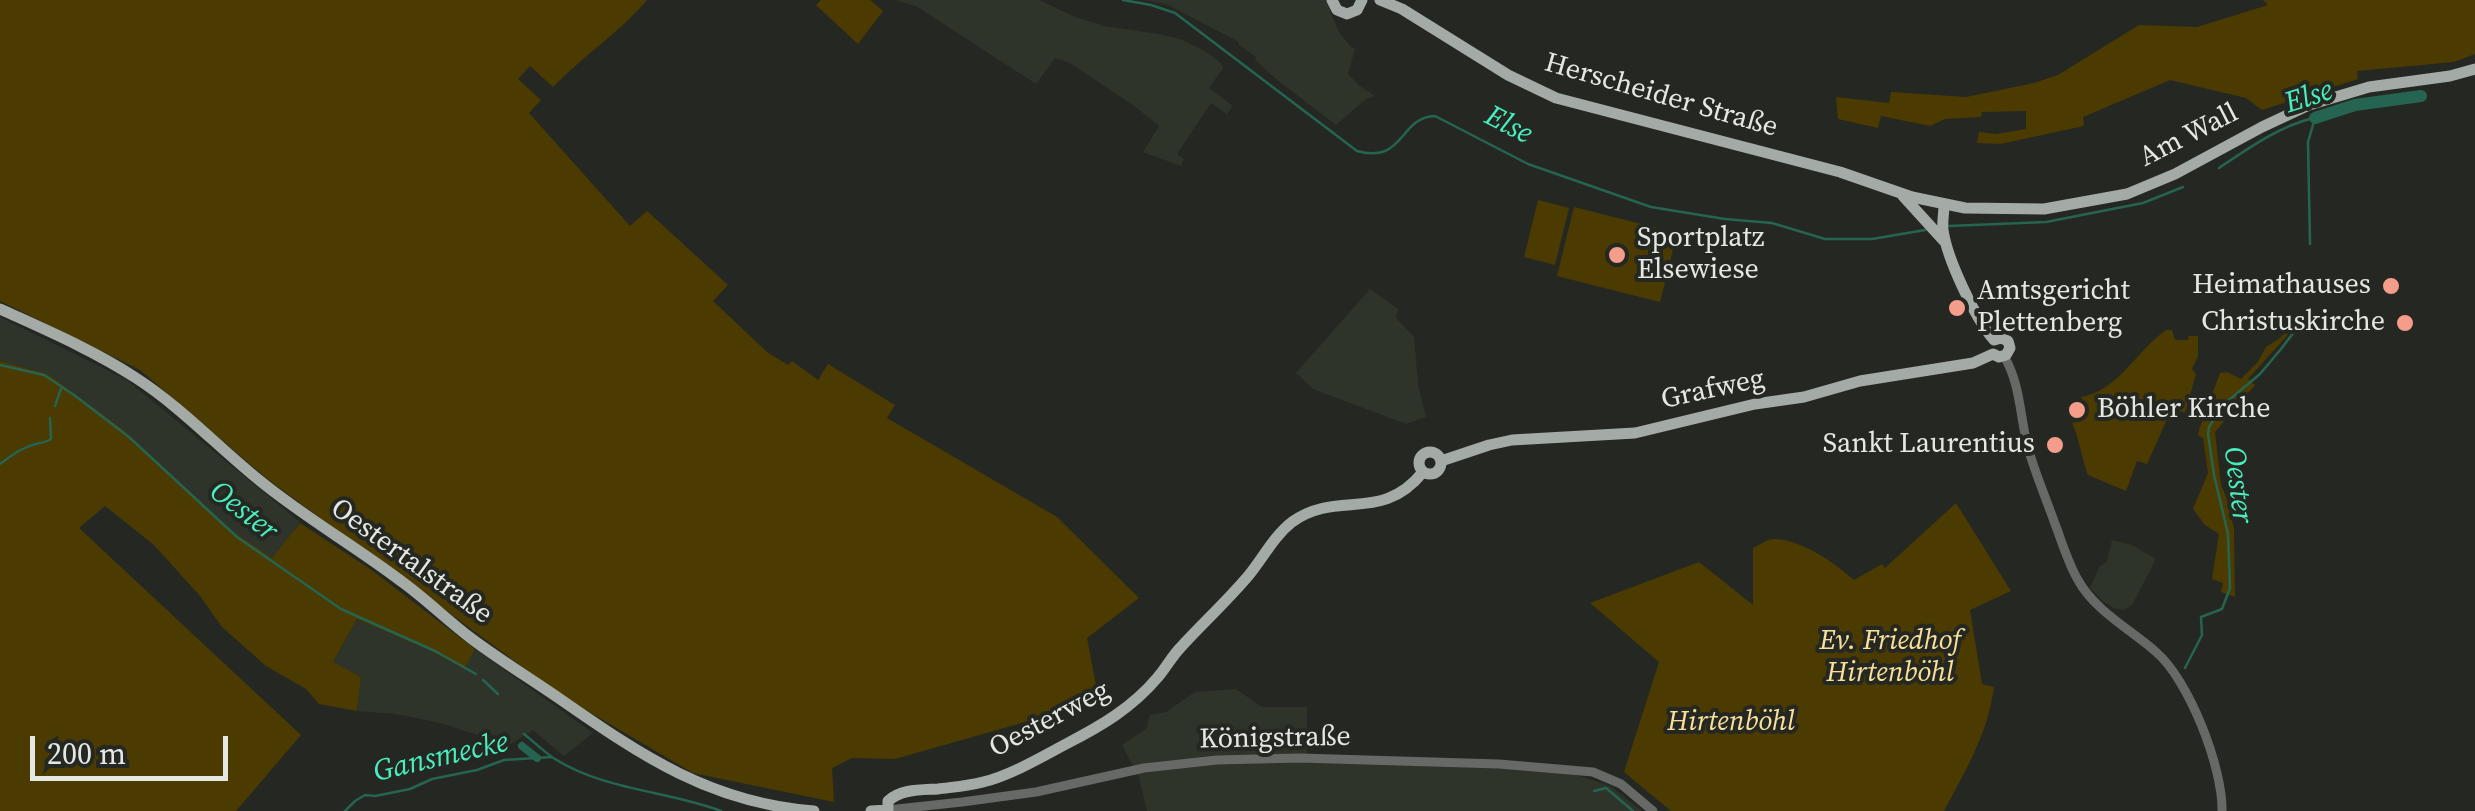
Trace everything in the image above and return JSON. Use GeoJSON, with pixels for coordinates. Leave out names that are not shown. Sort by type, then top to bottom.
{"type":"FeatureCollection","features":[{"type":"Feature","properties":{"kind":"main road"},"geometry":{"type":"LineString","coordinates":[[1332,0],[1338,12],[1347,14],[1358,10],[1362,0]]}},
{"type":"Feature","properties":{"kind":"main road","name":"Herscheider Straße"},"geometry":{"type":"LineString","coordinates":[[1380,0],[1402,9],[1508,75],[1556,98],[1840,172],[1944,206]]}},
{"type":"Feature","properties":{"kind":"main road","name":"Am Wall"},"geometry":{"type":"LineString","coordinates":[[1944,206],[2036,210],[2128,194],[2309,105],[2369,88],[2475,69]]}},
{"type":"Feature","properties":{"kind":"main road"},"geometry":{"type":"LineString","coordinates":[[1902,194],[1947,244]]}},
{"type":"Feature","properties":{"kind":"main road"},"geometry":{"type":"LineString","coordinates":[[1934,229],[1933,213],[1944,206]]}},
{"type":"Feature","properties":{"kind":"main road"},"geometry":{"type":"LineString","coordinates":[[1944,206],[1947,244],[1974,311],[1997,350]]}},
{"type":"Feature","properties":{"kind":"main road","name":"Oestertalstraße"},"geometry":{"type":"LineString","coordinates":[[0,309],[74,343],[138,379],[296,509],[402,581],[473,640],[636,750],[709,788],[767,804],[814,811]]}},
{"type":"Feature","properties":{"kind":"main road","name":"Grafweg"},"geometry":{"type":"LineString","coordinates":[[1287,526],[1316,510],[1388,500],[1412,485],[1423,472],[1436,472],[1441,461],[1489,444],[1526,438],[1635,433],[1860,381],[1972,364],[1997,350]]}},
{"type":"Feature","properties":{"kind":"main road","name":"Oesterweg"},"geometry":{"type":"LineString","coordinates":[[888,810],[888,802],[896,794],[989,780],[1059,748],[1122,712],[1158,678],[1287,526]]}},
{"type":"Feature","properties":{"kind":"main road"},"geometry":{"type":"LineString","coordinates":[[872,811],[888,810]]}},
{"type":"Feature","properties":{"kind":"street"},"geometry":{"type":"LineString","coordinates":[[1997,350],[2014,379],[2035,468],[2078,581],[2098,604],[2157,652],[2174,671],[2211,752],[2221,789],[2222,811]]}},
{"type":"Feature","properties":{"kind":"street","name":"Königstraße"},"geometry":{"type":"LineString","coordinates":[[888,810],[1036,792],[1144,768],[1217,760],[1300,758],[1499,764],[1593,772],[1621,784],[1653,811]]}},
{"type":"Feature","properties":{"kind":"shaded area"},"geometry":{"type":"Polygon","coordinates":[[[895,0],[1039,0],[1104,26],[1183,40],[1221,63],[1223,68],[1209,88],[1233,106],[1227,114],[1211,103],[1177,154],[1184,159],[1181,166],[1143,152],[1159,126],[1070,63],[1055,58],[1036,84],[916,6],[895,0]]]}},
{"type":"Feature","properties":{"kind":"shaded area"},"geometry":{"type":"Polygon","coordinates":[[[1144,0],[1328,0],[1339,32],[1355,49],[1348,74],[1375,96],[1336,125],[1276,79],[1239,42],[1166,4],[1144,0]]]}},
{"type":"Feature","properties":{"kind":"shaded area"},"geometry":{"type":"Polygon","coordinates":[[[1370,289],[1398,309],[1396,318],[1414,337],[1418,384],[1426,417],[1406,424],[1313,389],[1296,373],[1370,289]]]}},
{"type":"Feature","properties":{"kind":"shaded area"},"geometry":{"type":"Polygon","coordinates":[[[0,317],[127,380],[300,522],[273,559],[231,530],[122,430],[48,374],[0,361],[0,317]]]}},
{"type":"Feature","properties":{"kind":"shaded area"},"geometry":{"type":"Polygon","coordinates":[[[2112,540],[2132,545],[2156,559],[2132,605],[2123,610],[2104,602],[2090,588],[2100,566],[2107,562],[2112,540]]]}},
{"type":"Feature","properties":{"kind":"shaded area"},"geometry":{"type":"Polygon","coordinates":[[[357,619],[464,669],[475,649],[593,733],[564,756],[533,730],[509,745],[440,723],[357,711],[361,677],[333,663],[357,619]]]}},
{"type":"Feature","properties":{"kind":"shaded area"},"geometry":{"type":"Polygon","coordinates":[[[1236,689],[1262,707],[1307,707],[1307,762],[1551,767],[1610,786],[1642,811],[1147,811],[1139,777],[1122,745],[1146,729],[1150,715],[1166,712],[1195,692],[1236,689]]]}},
{"type":"Feature","properties":{"kind":"green space"},"geometry":{"type":"Polygon","coordinates":[[[0,0],[647,0],[553,87],[530,66],[518,79],[541,100],[529,113],[630,226],[647,211],[728,285],[713,301],[767,352],[788,365],[792,361],[818,380],[828,364],[895,405],[887,418],[1057,517],[1139,598],[1087,638],[1099,701],[895,759],[852,758],[832,768],[834,802],[693,773],[562,696],[266,478],[140,370],[0,301],[0,0]]]}},
{"type":"Feature","properties":{"kind":"green space"},"geometry":{"type":"Polygon","coordinates":[[[821,0],[870,0],[883,11],[858,44],[816,5],[821,0]]]}},
{"type":"Feature","properties":{"kind":"green space"},"geometry":{"type":"Polygon","coordinates":[[[2263,0],[2475,0],[2475,54],[2454,62],[2357,71],[2358,79],[2262,110],[2246,98],[2170,80],[2083,117],[2084,126],[2000,144],[1977,143],[1979,132],[1996,134],[2026,129],[2026,111],[1982,112],[1981,117],[1945,119],[1930,126],[1881,116],[1878,128],[1838,119],[1836,97],[1889,103],[1891,92],[1966,97],[2034,83],[2058,75],[2139,25],[2197,27],[2268,5],[2263,0]]]}},
{"type":"Feature","properties":{"kind":"green space"},"geometry":{"type":"Polygon","coordinates":[[[1538,200],[1569,208],[1555,265],[1524,257],[1538,200]]]}},
{"type":"Feature","properties":{"kind":"green space","name":"Sportplatz Elsewiese"},"geometry":{"type":"Polygon","coordinates":[[[1574,207],[1677,233],[1660,302],[1557,276],[1574,207]]]}},
{"type":"Feature","properties":{"kind":"green space"},"geometry":{"type":"Polygon","coordinates":[[[2295,323],[2248,379],[2255,385],[2215,432],[2221,485],[2234,528],[2235,597],[2221,592],[2223,583],[2212,579],[2219,534],[2205,525],[2193,509],[2208,473],[2203,438],[2198,435],[2220,373],[2241,379],[2266,347],[2295,323]]]}},
{"type":"Feature","properties":{"kind":"green space"},"geometry":{"type":"Polygon","coordinates":[[[2166,330],[2172,330],[2175,340],[2198,336],[2198,356],[2192,369],[2196,374],[2185,413],[2172,408],[2147,464],[2137,461],[2126,491],[2088,475],[2072,423],[2088,413],[2081,397],[2106,387],[2166,330]]]}},
{"type":"Feature","properties":{"kind":"green space"},"geometry":{"type":"Polygon","coordinates":[[[0,361],[48,374],[122,429],[231,530],[272,558],[300,523],[370,569],[475,649],[464,669],[357,619],[333,662],[361,677],[357,711],[319,704],[306,689],[266,666],[222,627],[154,545],[105,506],[79,528],[301,735],[236,811],[0,811],[0,361]]]}},
{"type":"Feature","properties":{"kind":"green space"},"geometry":{"type":"Polygon","coordinates":[[[1956,503],[2011,591],[1970,610],[1982,684],[1994,687],[1981,736],[1944,811],[1671,811],[1624,772],[1659,662],[1590,603],[1699,562],[1753,605],[1753,548],[1772,539],[1807,548],[1854,580],[1882,564],[1885,568],[1956,503]]]}},
{"type":"Feature","properties":{"kind":"waterway","name":"Else"},"geometry":{"type":"LineString","coordinates":[[1123,0],[1175,13],[1357,151],[1384,151],[1414,124],[1435,116],[1528,164],[1651,207],[1772,223],[1825,239],[1872,239],[1925,230]]}},
{"type":"Feature","properties":{"kind":"waterway","name":"Else"},"geometry":{"type":"LineString","coordinates":[[2315,118],[2355,105],[2421,96]]}},
{"type":"Feature","properties":{"kind":"waterway","name":"Else"},"geometry":{"type":"LineString","coordinates":[[2219,168],[2276,133],[2313,118]]}},
{"type":"Feature","properties":{"kind":"waterway","name":"Oester"},"geometry":{"type":"LineString","coordinates":[[2310,244],[2308,142],[2315,118]]}},
{"type":"Feature","properties":{"kind":"waterway","name":"Else"},"geometry":{"type":"LineString","coordinates":[[1949,226],[2046,222],[2143,203],[2183,187]]}},
{"type":"Feature","properties":{"kind":"waterway","name":"Oester"},"geometry":{"type":"LineString","coordinates":[[2185,668],[2202,635],[2201,617],[2222,609],[2230,588],[2228,534],[2214,475],[2209,427],[2223,405],[2260,374],[2281,349],[2298,320]]}},
{"type":"Feature","properties":{"kind":"waterway","name":"Oester"},"geometry":{"type":"LineString","coordinates":[[0,365],[44,375],[74,395],[129,437],[237,537],[341,609],[476,674]]}},
{"type":"Feature","properties":{"kind":"waterway"},"geometry":{"type":"LineString","coordinates":[[55,406],[61,389]]}},
{"type":"Feature","properties":{"kind":"waterway"},"geometry":{"type":"LineString","coordinates":[[0,464],[21,450],[51,439],[50,418]]}},
{"type":"Feature","properties":{"kind":"waterway","name":"Oester"},"geometry":{"type":"LineString","coordinates":[[483,680],[498,694]]}},
{"type":"Feature","properties":{"kind":"waterway","name":"Oester"},"geometry":{"type":"LineString","coordinates":[[524,734],[555,759],[594,777],[721,811]]}},
{"type":"Feature","properties":{"kind":"waterway"},"geometry":{"type":"LineString","coordinates":[[522,746],[537,758]]}},
{"type":"Feature","properties":{"kind":"waterway","name":"Gansmecke"},"geometry":{"type":"LineString","coordinates":[[345,811],[365,795],[410,789],[432,779],[504,760],[552,757]]}},
{"type":"Feature","properties":{"kind":"waterway","name":"Oester"},"geometry":{"type":"LineString","coordinates":[[1594,791],[1606,788],[1633,811]]}},
{"type":"Feature","properties":{"kind":"place","name":"Sportplatz Elsewiese"},"geometry":{"type":"Point","coordinates":[1617,255]}},
{"type":"Feature","properties":{"kind":"place","name":"Heimathauses"},"geometry":{"type":"Point","coordinates":[2391,286]}},
{"type":"Feature","properties":{"kind":"place","name":"Amtsgericht Plettenberg"},"geometry":{"type":"Point","coordinates":[1957,308]}},
{"type":"Feature","properties":{"kind":"place","name":"Christuskirche"},"geometry":{"type":"Point","coordinates":[2405,323]}},
{"type":"Feature","properties":{"kind":"place","name":"Böhler Kirche"},"geometry":{"type":"Point","coordinates":[2077,410]}},
{"type":"Feature","properties":{"kind":"place","name":"Sankt Laurentius"},"geometry":{"type":"Point","coordinates":[2055,445]}},
{"type":"Feature","properties":{"kind":"park label","name":"Ev. Friedhof Hirtenböhl"},"geometry":{"type":"Point","coordinates":[1890,658]}},
{"type":"Feature","properties":{"kind":"park label","name":"Hirtenböhl"},"geometry":{"type":"Point","coordinates":[1731,723]}}]}
